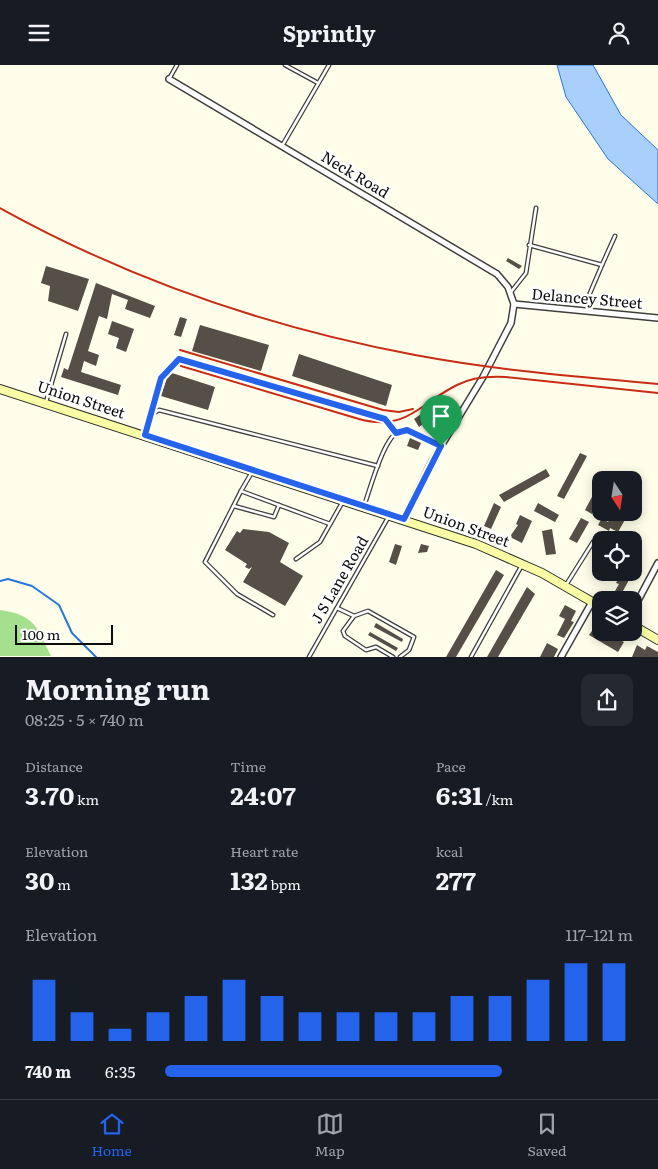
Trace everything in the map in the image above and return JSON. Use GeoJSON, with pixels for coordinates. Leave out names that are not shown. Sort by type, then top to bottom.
{"type":"FeatureCollection","features":[{"type":"Feature","properties":{"kind":"main road","name":"Union Street"},"geometry":{"type":"LineString","coordinates":[[0,389],[476,543],[566,586],[592,602]]}},
{"type":"Feature","properties":{"kind":"main road"},"geometry":{"type":"LineString","coordinates":[[642,631],[658,640]]}},
{"type":"Feature","properties":{"kind":"street","name":"Neck Road"},"geometry":{"type":"LineString","coordinates":[[169,79],[497,274],[510,293],[514,304]]}},
{"type":"Feature","properties":{"kind":"street","name":"Delancey Street"},"geometry":{"type":"LineString","coordinates":[[514,304],[658,318]]}},
{"type":"Feature","properties":{"kind":"street"},"geometry":{"type":"LineString","coordinates":[[404,519],[441,446],[503,341],[511,323],[514,304]]}},
{"type":"Feature","properties":{"kind":"street"},"geometry":{"type":"LineString","coordinates":[[642,593],[658,563]]}},
{"type":"Feature","properties":{"kind":"street"},"geometry":{"type":"LineString","coordinates":[[560,657],[592,602]]}},
{"type":"Feature","properties":{"kind":"lane"},"geometry":{"type":"LineString","coordinates":[[169,79],[177,65]]}},
{"type":"Feature","properties":{"kind":"lane"},"geometry":{"type":"LineString","coordinates":[[285,65],[318,83]]}},
{"type":"Feature","properties":{"kind":"lane"},"geometry":{"type":"LineString","coordinates":[[282,147],[329,65]]}},
{"type":"Feature","properties":{"kind":"lane"},"geometry":{"type":"LineString","coordinates":[[510,293],[526,273],[536,208]]}},
{"type":"Feature","properties":{"kind":"lane"},"geometry":{"type":"LineString","coordinates":[[590,293],[614,236]]}},
{"type":"Feature","properties":{"kind":"lane"},"geometry":{"type":"LineString","coordinates":[[529,245],[602,265]]}},
{"type":"Feature","properties":{"kind":"lane"},"geometry":{"type":"LineString","coordinates":[[45,403],[66,334]]}},
{"type":"Feature","properties":{"kind":"lane"},"geometry":{"type":"LineString","coordinates":[[145,435],[161,378],[179,359],[385,419],[396,433]]}},
{"type":"Feature","properties":{"kind":"lane"},"geometry":{"type":"LineString","coordinates":[[151,415],[159,410],[378,466]]}},
{"type":"Feature","properties":{"kind":"lane"},"geometry":{"type":"LineString","coordinates":[[364,507],[384,450],[396,433],[407,430],[441,446]]}},
{"type":"Feature","properties":{"kind":"lane"},"geometry":{"type":"LineString","coordinates":[[253,470],[205,562],[237,594],[273,615]]}},
{"type":"Feature","properties":{"kind":"lane"},"geometry":{"type":"LineString","coordinates":[[242,491],[330,524]]}},
{"type":"Feature","properties":{"kind":"lane"},"geometry":{"type":"LineString","coordinates":[[296,559],[320,542],[343,499]]}},
{"type":"Feature","properties":{"kind":"lane"},"geometry":{"type":"LineString","coordinates":[[234,506],[274,517],[279,505]]}},
{"type":"Feature","properties":{"kind":"lane","name":"J S Lane Road"},"geometry":{"type":"LineString","coordinates":[[309,657],[390,515]]}},
{"type":"Feature","properties":{"kind":"lane"},"geometry":{"type":"LineString","coordinates":[[566,586],[592,544]]}},
{"type":"Feature","properties":{"kind":"lane"},"geometry":{"type":"LineString","coordinates":[[471,657],[522,564]]}},
{"type":"Feature","properties":{"kind":"lane"},"geometry":{"type":"LineString","coordinates":[[337,609],[354,616]]}},
{"type":"Feature","properties":{"kind":"lane"},"geometry":{"type":"LineString","coordinates":[[393,657],[376,647],[366,650],[345,636],[343,631],[354,616],[364,611],[374,613],[414,637],[409,650],[400,657]]}},
{"type":"Feature","properties":{"kind":"green space"},"geometry":{"type":"Polygon","coordinates":[[[0,610],[12,612],[28,619],[38,630],[51,656],[0,656],[0,610]]]}},
{"type":"Feature","properties":{"kind":"water"},"geometry":{"type":"Polygon","coordinates":[[[557,65],[593,65],[621,115],[658,150],[658,204],[608,159],[566,97],[557,65]]]}},
{"type":"Feature","properties":{"kind":"building"},"geometry":{"type":"Polygon","coordinates":[[[508,258],[522,266],[519,269],[506,261],[508,258]]]}},
{"type":"Feature","properties":{"kind":"building"},"geometry":{"type":"Polygon","coordinates":[[[46,266],[89,279],[78,311],[48,301],[50,286],[41,283],[46,266]]]}},
{"type":"Feature","properties":{"kind":"building"},"geometry":{"type":"Polygon","coordinates":[[[96,283],[155,306],[150,318],[125,309],[128,300],[112,294],[107,319],[99,316],[88,351],[99,355],[96,366],[84,361],[81,372],[121,385],[118,395],[61,377],[64,368],[68,370],[96,283]]]}},
{"type":"Feature","properties":{"kind":"building"},"geometry":{"type":"Polygon","coordinates":[[[180,317],[187,319],[181,337],[174,335],[180,317]]]}},
{"type":"Feature","properties":{"kind":"building"},"geometry":{"type":"Polygon","coordinates":[[[112,321],[134,329],[126,352],[116,348],[119,338],[108,334],[112,321]]]}},
{"type":"Feature","properties":{"kind":"building"},"geometry":{"type":"Polygon","coordinates":[[[200,325],[269,345],[261,371],[192,351],[200,325]]]}},
{"type":"Feature","properties":{"kind":"building"},"geometry":{"type":"Polygon","coordinates":[[[299,354],[392,385],[386,406],[292,376],[299,354]]]}},
{"type":"Feature","properties":{"kind":"building"},"geometry":{"type":"Polygon","coordinates":[[[169,372],[215,387],[208,410],[161,396],[169,372]]]}},
{"type":"Feature","properties":{"kind":"building"},"geometry":{"type":"Polygon","coordinates":[[[432,406],[437,414],[432,417],[436,422],[430,426],[426,422],[419,427],[414,419],[432,406]]]}},
{"type":"Feature","properties":{"kind":"building"},"geometry":{"type":"Polygon","coordinates":[[[410,438],[421,443],[418,450],[407,446],[410,438]]]}},
{"type":"Feature","properties":{"kind":"building"},"geometry":{"type":"Polygon","coordinates":[[[580,453],[587,456],[564,499],[557,496],[580,453]]]}},
{"type":"Feature","properties":{"kind":"building"},"geometry":{"type":"Polygon","coordinates":[[[546,469],[550,476],[504,502],[499,495],[546,469]]]}},
{"type":"Feature","properties":{"kind":"building"},"geometry":{"type":"Polygon","coordinates":[[[592,497],[592,514],[585,510],[592,497]]]}},
{"type":"Feature","properties":{"kind":"building"},"geometry":{"type":"Polygon","coordinates":[[[494,503],[501,507],[491,529],[484,526],[494,503]]]}},
{"type":"Feature","properties":{"kind":"building"},"geometry":{"type":"Polygon","coordinates":[[[538,503],[559,515],[555,522],[534,511],[538,503]]]}},
{"type":"Feature","properties":{"kind":"building"},"geometry":{"type":"Polygon","coordinates":[[[520,515],[532,521],[522,543],[512,538],[511,535],[518,525],[516,524],[520,515]]]}},
{"type":"Feature","properties":{"kind":"building"},"geometry":{"type":"Polygon","coordinates":[[[581,518],[589,522],[577,543],[569,539],[581,518]]]}},
{"type":"Feature","properties":{"kind":"building"},"geometry":{"type":"Polygon","coordinates":[[[600,521],[624,521],[619,531],[610,528],[609,531],[598,525],[600,521]]]}},
{"type":"Feature","properties":{"kind":"building"},"geometry":{"type":"Polygon","coordinates":[[[243,529],[269,532],[289,543],[280,562],[303,576],[285,606],[243,582],[252,567],[249,569],[245,567],[247,564],[225,550],[237,531],[240,533],[243,529]]]}},
{"type":"Feature","properties":{"kind":"building"},"geometry":{"type":"Polygon","coordinates":[[[552,529],[556,554],[546,555],[542,531],[552,529]]]}},
{"type":"Feature","properties":{"kind":"building"},"geometry":{"type":"Polygon","coordinates":[[[395,544],[402,546],[396,565],[389,562],[395,544]]]}},
{"type":"Feature","properties":{"kind":"building"},"geometry":{"type":"Polygon","coordinates":[[[421,544],[429,546],[427,552],[418,553],[421,544]]]}},
{"type":"Feature","properties":{"kind":"building"},"geometry":{"type":"Polygon","coordinates":[[[496,570],[504,575],[456,657],[446,657],[496,570]]]}},
{"type":"Feature","properties":{"kind":"building"},"geometry":{"type":"Polygon","coordinates":[[[617,581],[628,581],[623,591],[615,591],[619,584],[616,583],[617,581]]]}},
{"type":"Feature","properties":{"kind":"building"},"geometry":{"type":"Polygon","coordinates":[[[527,587],[535,594],[498,657],[487,657],[527,587]]]}},
{"type":"Feature","properties":{"kind":"building"},"geometry":{"type":"Polygon","coordinates":[[[565,605],[576,611],[571,621],[574,622],[564,638],[557,635],[565,619],[559,616],[565,605]]]}},
{"type":"Feature","properties":{"kind":"building"},"geometry":{"type":"Polygon","coordinates":[[[376,623],[403,639],[402,642],[374,627],[376,623]]]}},
{"type":"Feature","properties":{"kind":"building"},"geometry":{"type":"Polygon","coordinates":[[[370,632],[398,648],[396,651],[368,635],[370,632]]]}},
{"type":"Feature","properties":{"kind":"building"},"geometry":{"type":"Polygon","coordinates":[[[599,641],[624,642],[618,652],[599,641]]]}},
{"type":"Feature","properties":{"kind":"building"},"geometry":{"type":"Polygon","coordinates":[[[547,643],[558,649],[554,657],[540,657],[547,643]]]}},
{"type":"Feature","properties":{"kind":"building"},"geometry":{"type":"Polygon","coordinates":[[[637,645],[645,650],[647,646],[658,652],[658,657],[632,657],[637,645]]]}},
{"type":"Feature","properties":{"kind":"waterway"},"geometry":{"type":"LineString","coordinates":[[0,581],[8,579],[32,586],[59,605],[72,633],[96,657]]}},
{"type":"Feature","properties":{"kind":"railway"},"geometry":{"type":"LineString","coordinates":[[0,208],[49,234],[150,279],[202,298],[307,331],[415,355],[475,365],[658,384]]}},
{"type":"Feature","properties":{"kind":"railway"},"geometry":{"type":"LineString","coordinates":[[180,350],[383,410],[399,412],[413,409]]}},
{"type":"Feature","properties":{"kind":"railway"},"geometry":{"type":"LineString","coordinates":[[181,366],[359,419],[375,422],[389,422],[401,419],[457,385],[469,380],[487,377],[506,377],[658,393]]}},
{"type":"Feature","properties":{"kind":"route"},"geometry":{"type":"LineString","coordinates":[[179,359],[385,419],[396,433],[407,430],[441,446],[404,519],[145,435],[161,378],[179,359]]}}]}
